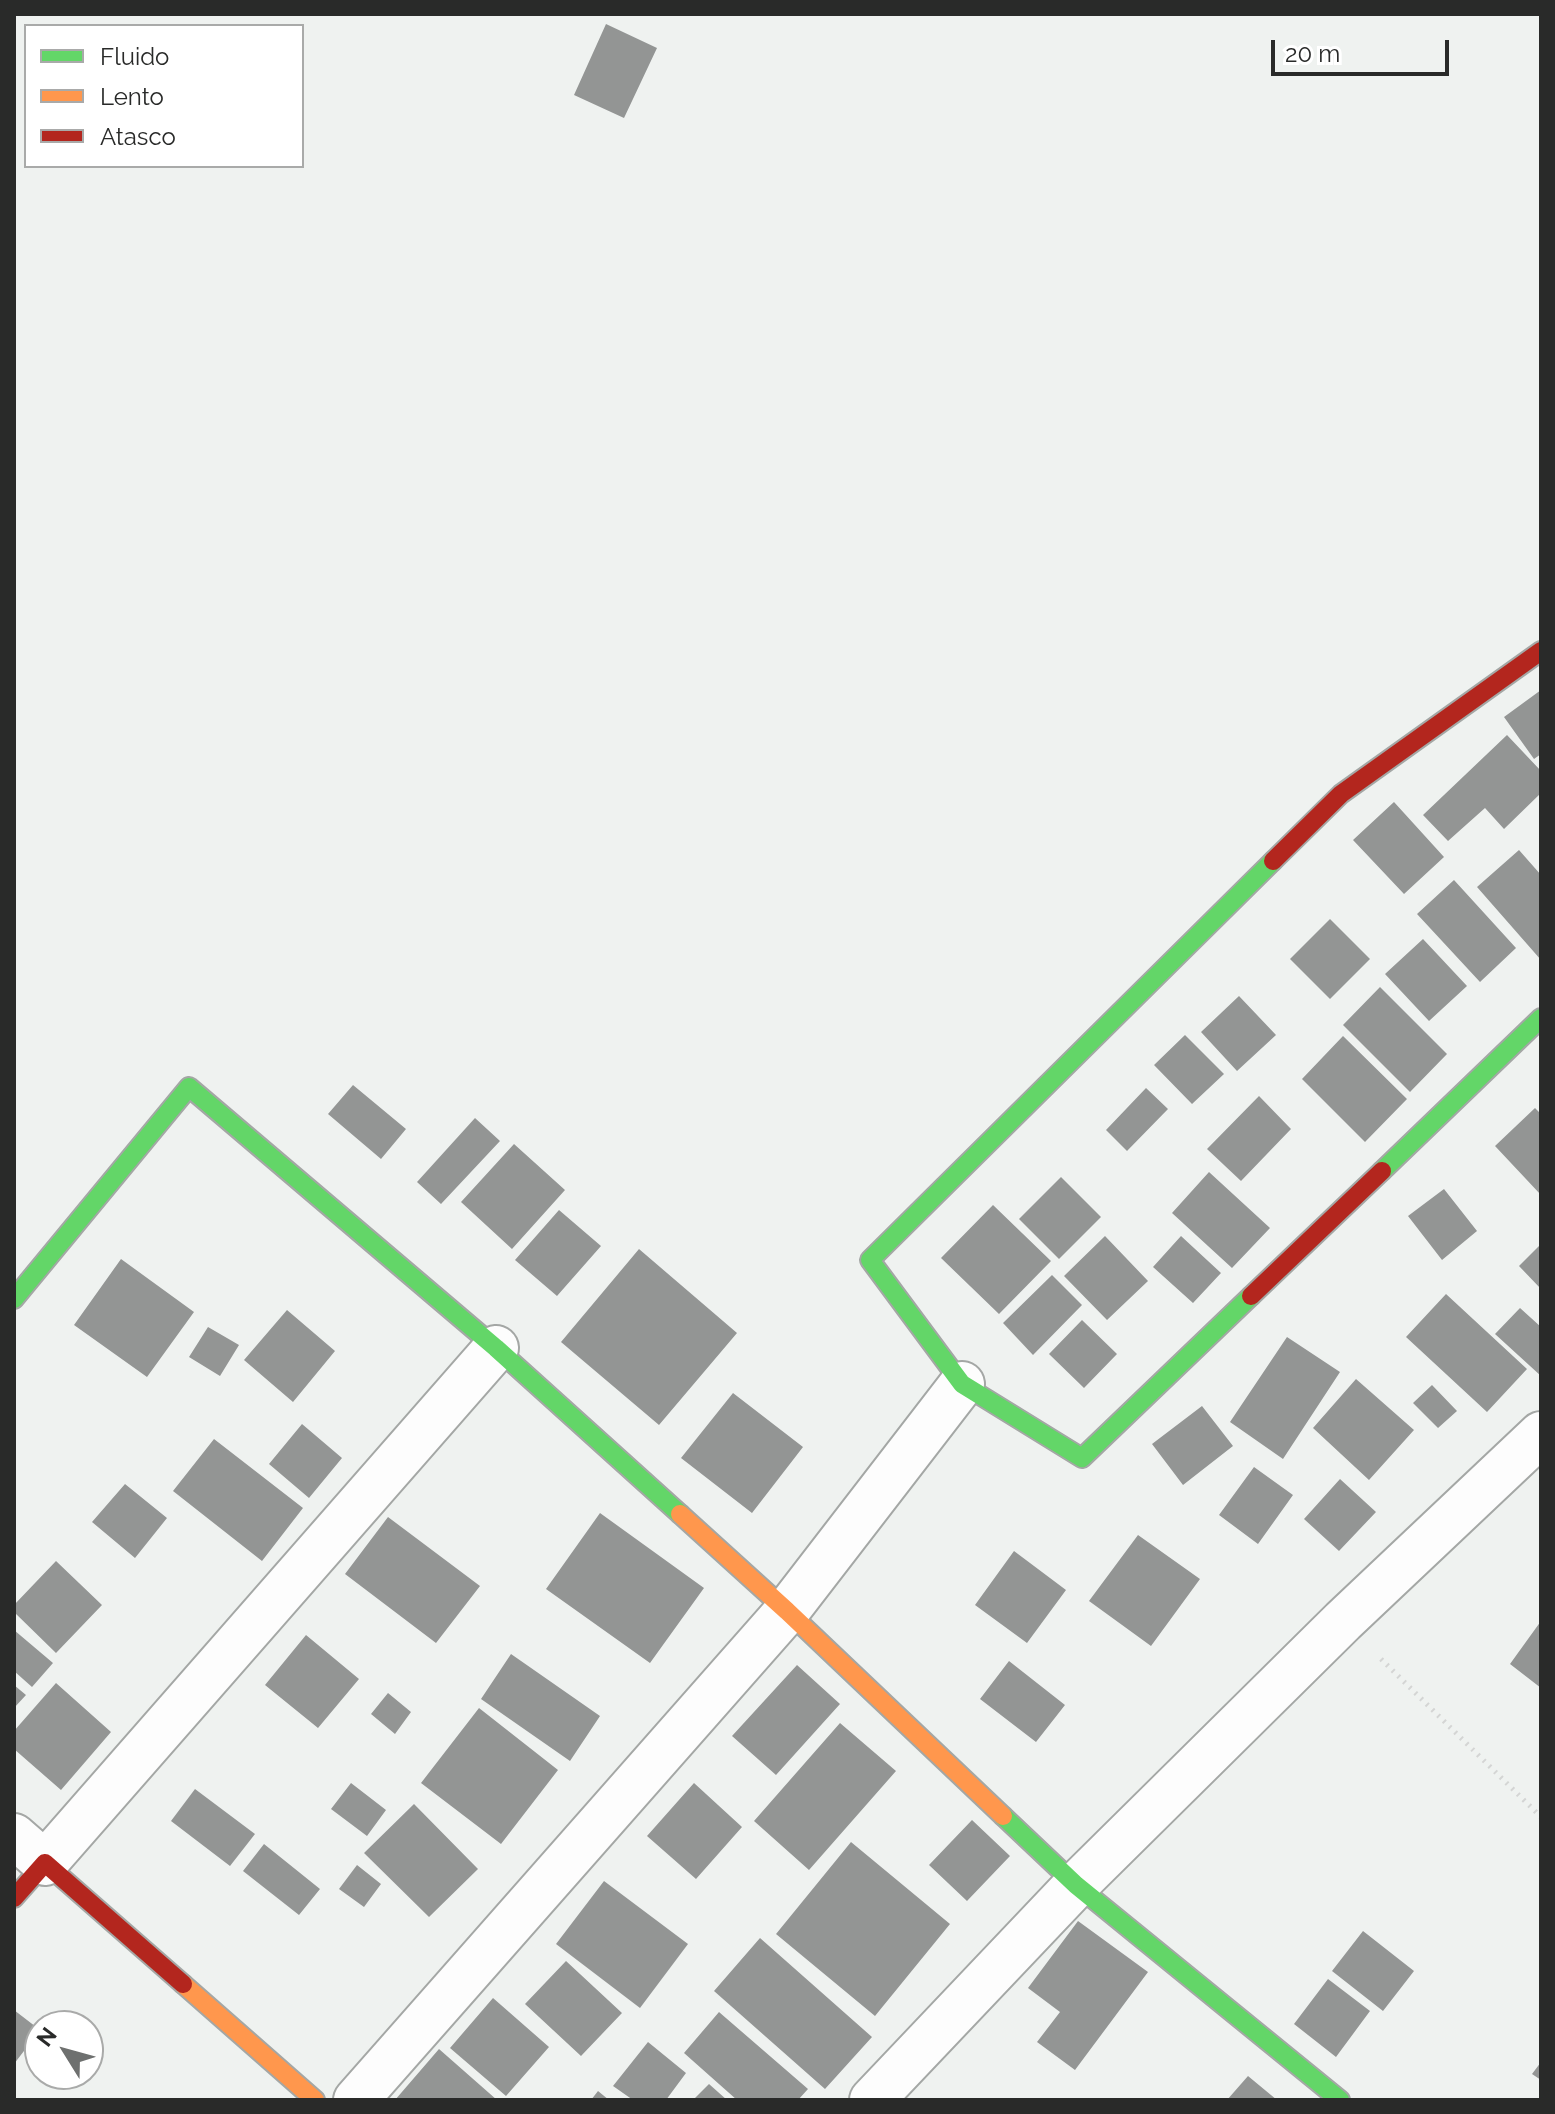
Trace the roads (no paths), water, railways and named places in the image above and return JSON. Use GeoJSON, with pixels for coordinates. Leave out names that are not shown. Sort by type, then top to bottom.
{"type":"FeatureCollection","features":[{"type":"Feature","properties":{"kind":"street"},"geometry":{"type":"LineString","coordinates":[[1541,651],[1341,794],[870,1260],[962,1384],[1082,1458],[1541,1018]]}},
{"type":"Feature","properties":{"kind":"street"},"geometry":{"type":"LineString","coordinates":[[14,1299],[189,1087],[496,1348],[787,1611],[1076,1885],[1340,2100]]}},
{"type":"Feature","properties":{"kind":"street"},"geometry":{"type":"LineString","coordinates":[[14,1898],[29,1849],[496,1348]]}},
{"type":"Feature","properties":{"kind":"street"},"geometry":{"type":"LineString","coordinates":[[356,2100],[787,1611],[962,1384]]}},
{"type":"Feature","properties":{"kind":"street"},"geometry":{"type":"LineString","coordinates":[[872,2100],[1076,1885],[1343,1621],[1541,1434]]}},
{"type":"Feature","properties":{"kind":"street"},"geometry":{"type":"LineString","coordinates":[[29,1849],[315,2100]]}}]}
